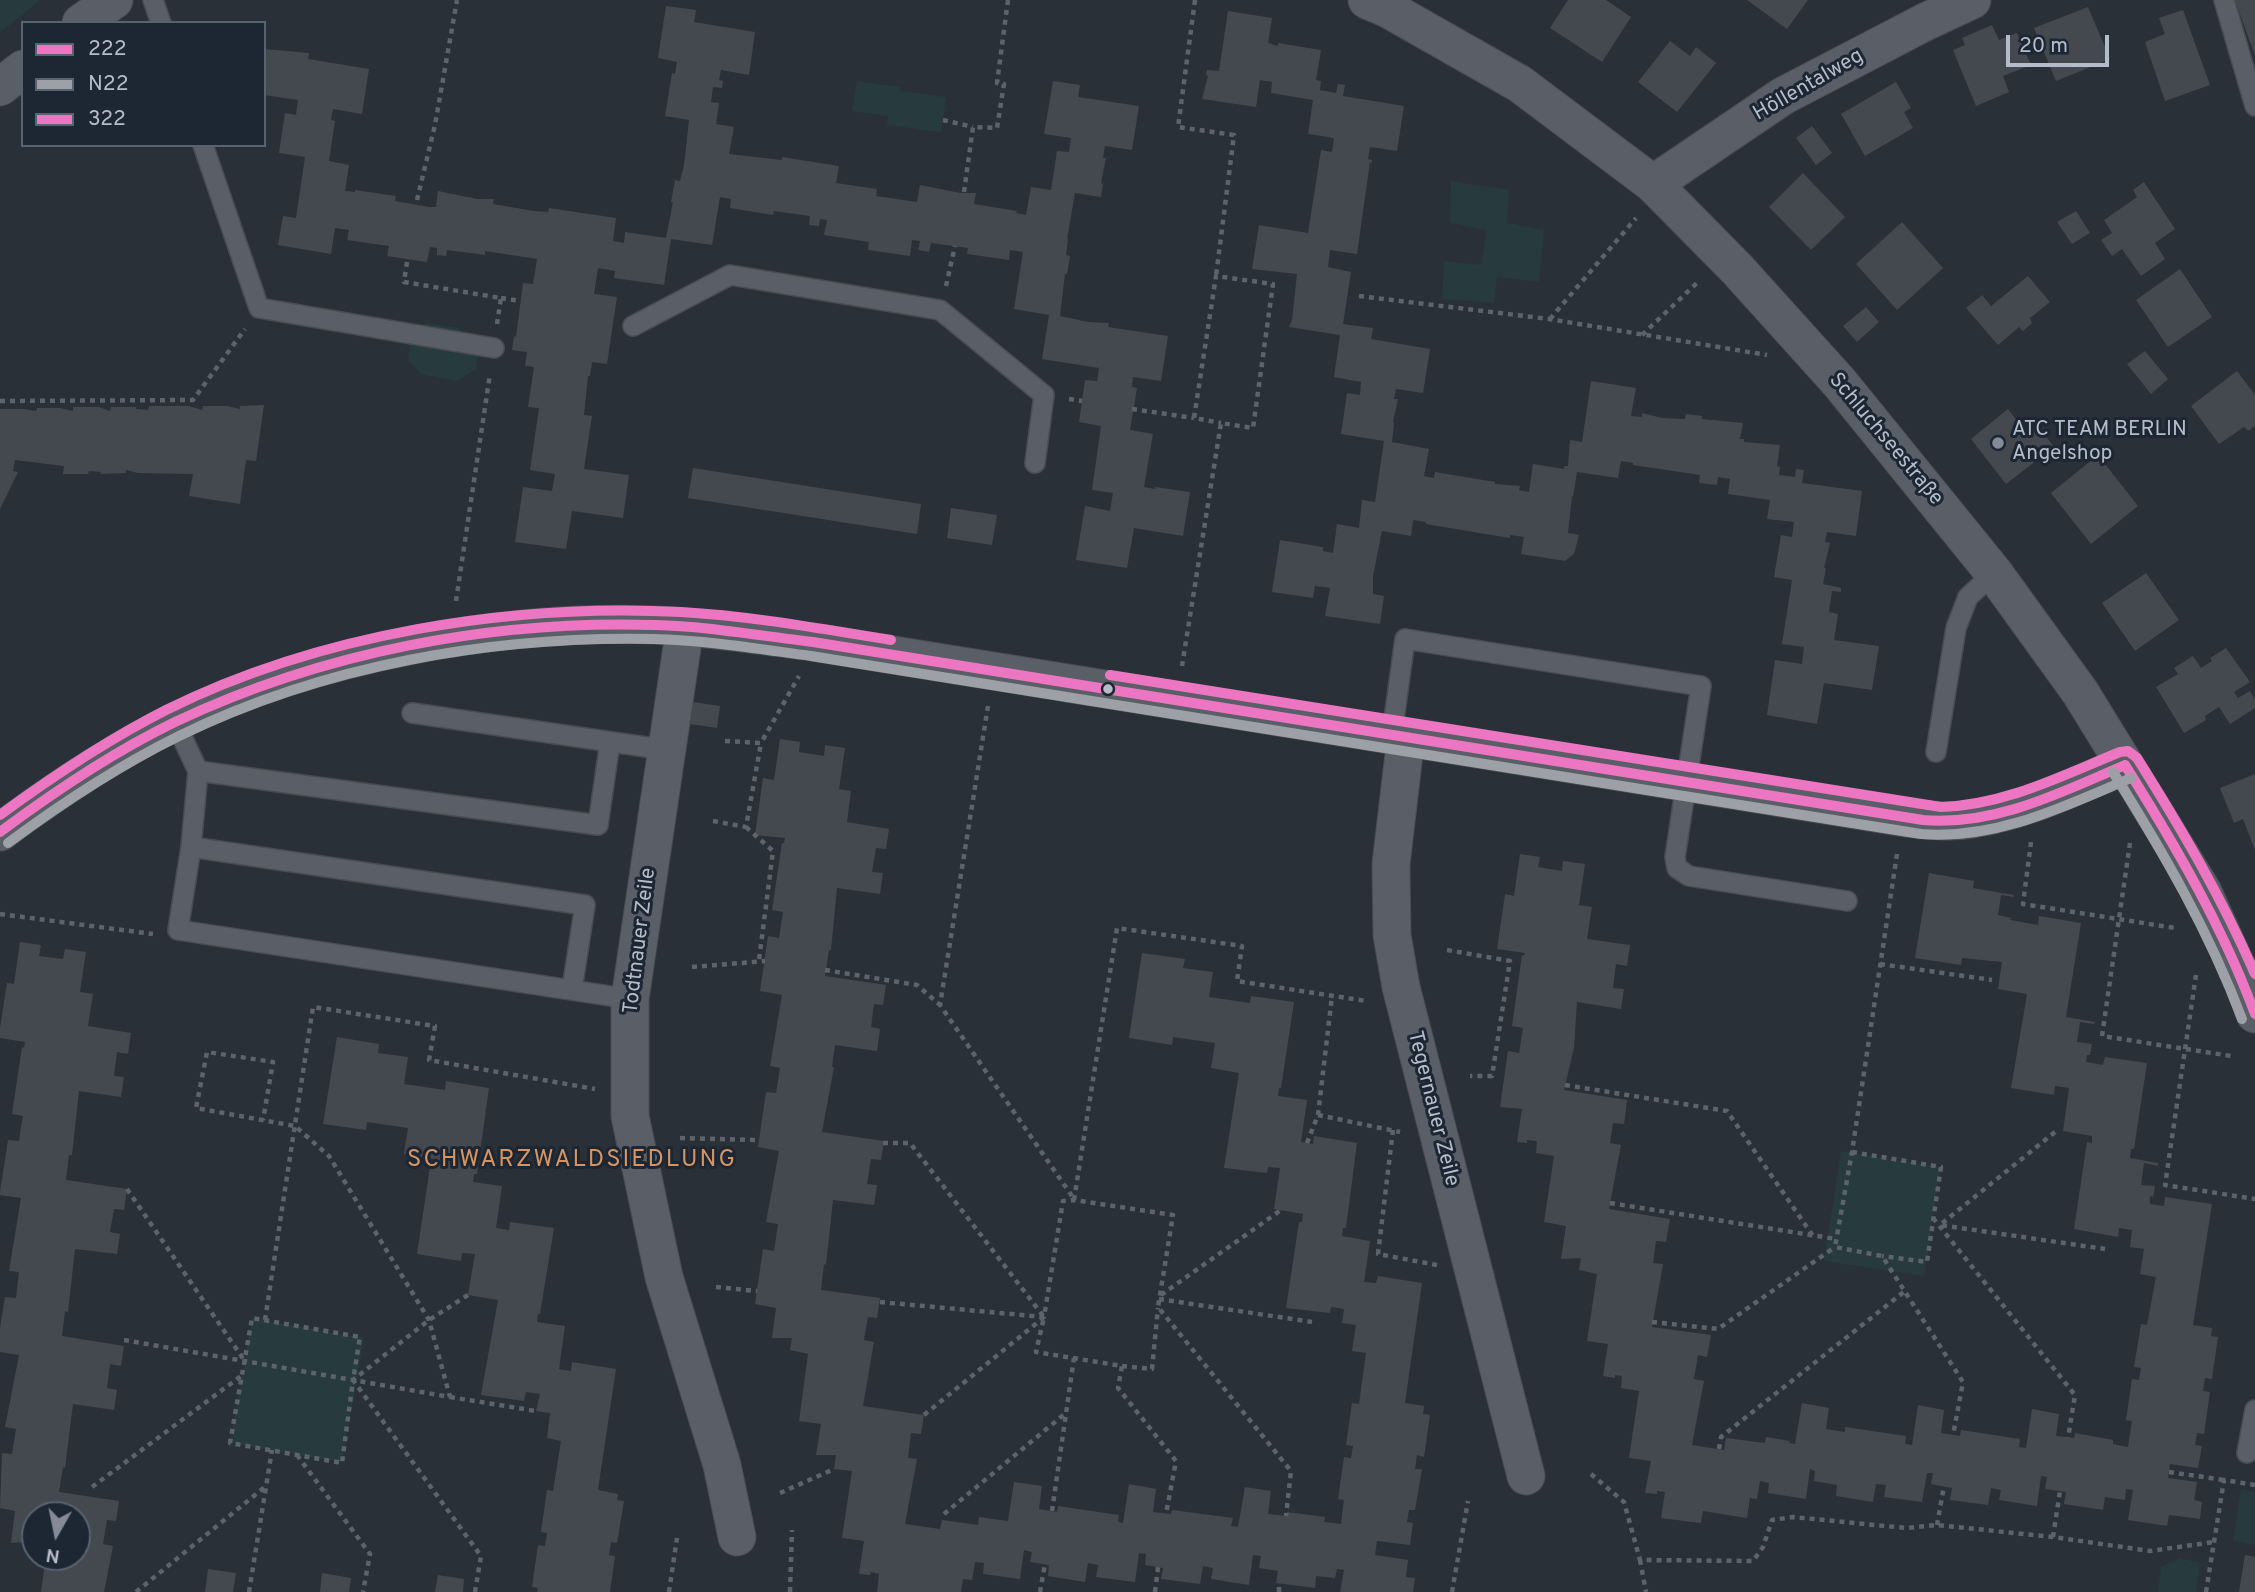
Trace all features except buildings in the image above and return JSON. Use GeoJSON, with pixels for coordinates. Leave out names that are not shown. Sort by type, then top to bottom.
{"type":"FeatureCollection","features":[{"type":"Feature","properties":{"kind":"street"},"geometry":{"type":"LineString","coordinates":[[84,21],[114,0]]}},
{"type":"Feature","properties":{"kind":"street","name":"Schluchseestraße"},"geometry":{"type":"LineString","coordinates":[[1367,0],[1388,9],[1520,84],[1653,184],[1737,269],[1839,382],[1994,573],[2080,692],[2203,892],[2248,992],[2255,1014]]}},
{"type":"Feature","properties":{"kind":"street","name":"Höllentalweg"},"geometry":{"type":"LineString","coordinates":[[1653,184],[1783,96],[1972,0]]}},
{"type":"Feature","properties":{"kind":"street"},"geometry":{"type":"LineString","coordinates":[[0,87],[21,71]]}},
{"type":"Feature","properties":{"kind":"street"},"geometry":{"type":"LineString","coordinates":[[0,832],[94,767],[176,722],[267,684],[360,657],[436,642],[487,633],[560,627],[685,627],[813,642],[1906,818],[1940,821],[1971,820],[2022,808],[2125,765]]}},
{"type":"Feature","properties":{"kind":"street","name":"Todtnauer Zeile"},"geometry":{"type":"LineString","coordinates":[[685,627],[631,999],[630,1116],[663,1277],[722,1465],[737,1537]]}},
{"type":"Feature","properties":{"kind":"street","name":"Tegernauer Zeile"},"geometry":{"type":"LineString","coordinates":[[1399,736],[1391,864],[1392,935],[1404,1000],[1526,1476]]}},
{"type":"Feature","properties":{"kind":"lane"},"geometry":{"type":"LineString","coordinates":[[153,0],[160,21]]}},
{"type":"Feature","properties":{"kind":"lane"},"geometry":{"type":"LineString","coordinates":[[2224,0],[2255,106]]}},
{"type":"Feature","properties":{"kind":"lane"},"geometry":{"type":"LineString","coordinates":[[204,147],[260,309],[494,348]]}},
{"type":"Feature","properties":{"kind":"lane"},"geometry":{"type":"LineString","coordinates":[[633,326],[730,275],[940,310],[1044,395],[1035,463]]}},
{"type":"Feature","properties":{"kind":"lane"},"geometry":{"type":"LineString","coordinates":[[1936,752],[1956,628],[1968,597],[1994,573]]}},
{"type":"Feature","properties":{"kind":"lane"},"geometry":{"type":"LineString","coordinates":[[1399,736],[1405,639],[1701,686],[1675,857],[1677,867],[1689,876],[1847,901]]}},
{"type":"Feature","properties":{"kind":"lane"},"geometry":{"type":"LineString","coordinates":[[412,713],[667,750]]}},
{"type":"Feature","properties":{"kind":"lane"},"geometry":{"type":"LineString","coordinates":[[176,722],[198,771],[191,847],[178,930],[631,999]]}},
{"type":"Feature","properties":{"kind":"lane"},"geometry":{"type":"LineString","coordinates":[[198,771],[598,825],[610,742]]}},
{"type":"Feature","properties":{"kind":"lane"},"geometry":{"type":"LineString","coordinates":[[191,847],[585,905],[572,989]]}},
{"type":"Feature","properties":{"kind":"lane"},"geometry":{"type":"LineString","coordinates":[[2247,1453],[2255,1410]]}},
{"type":"Feature","properties":{"kind":"path"},"geometry":{"type":"LineString","coordinates":[[417,201],[435,125],[457,0]]}},
{"type":"Feature","properties":{"kind":"path"},"geometry":{"type":"LineString","coordinates":[[943,120],[973,127],[997,128],[1004,84],[997,83],[1008,0]]}},
{"type":"Feature","properties":{"kind":"path"},"geometry":{"type":"LineString","coordinates":[[1194,418],[1234,135],[1178,127],[1195,0]]}},
{"type":"Feature","properties":{"kind":"path"},"geometry":{"type":"LineString","coordinates":[[964,192],[973,127]]}},
{"type":"Feature","properties":{"kind":"path"},"geometry":{"type":"LineString","coordinates":[[1549,320],[1636,218]]}},
{"type":"Feature","properties":{"kind":"path"},"geometry":{"type":"LineString","coordinates":[[407,262],[404,282],[520,301]]}},
{"type":"Feature","properties":{"kind":"path"},"geometry":{"type":"LineString","coordinates":[[1132,409],[1253,428],[1273,284],[1216,276]]}},
{"type":"Feature","properties":{"kind":"path"},"geometry":{"type":"LineString","coordinates":[[1641,335],[1700,279]]}},
{"type":"Feature","properties":{"kind":"path"},"geometry":{"type":"LineString","coordinates":[[1359,296],[1549,320],[1771,356]]}},
{"type":"Feature","properties":{"kind":"path"},"geometry":{"type":"LineString","coordinates":[[456,601],[502,298]]}},
{"type":"Feature","properties":{"kind":"path"},"geometry":{"type":"LineString","coordinates":[[0,401],[193,400],[260,309]]}},
{"type":"Feature","properties":{"kind":"path"},"geometry":{"type":"LineString","coordinates":[[1182,667],[1221,423]]}},
{"type":"Feature","properties":{"kind":"path"},"geometry":{"type":"LineString","coordinates":[[746,827],[761,743],[799,676]]}},
{"type":"Feature","properties":{"kind":"path"},"geometry":{"type":"LineString","coordinates":[[940,1005],[988,706]]}},
{"type":"Feature","properties":{"kind":"path"},"geometry":{"type":"LineString","coordinates":[[725,741],[761,743]]}},
{"type":"Feature","properties":{"kind":"path"},"geometry":{"type":"LineString","coordinates":[[692,967],[762,960],[773,851],[746,827],[713,821]]}},
{"type":"Feature","properties":{"kind":"path"},"geometry":{"type":"LineString","coordinates":[[2032,834],[2023,904],[2175,928]]}},
{"type":"Feature","properties":{"kind":"path"},"geometry":{"type":"LineString","coordinates":[[2130,838],[2102,1036],[2231,1056]]}},
{"type":"Feature","properties":{"kind":"path"},"geometry":{"type":"LineString","coordinates":[[1835,1247],[1898,846]]}},
{"type":"Feature","properties":{"kind":"path"},"geometry":{"type":"LineString","coordinates":[[0,914],[147,934],[178,930]]}},
{"type":"Feature","properties":{"kind":"path"},"geometry":{"type":"LineString","coordinates":[[1074,1200],[1117,928],[1242,946],[1237,981],[1366,1001]]}},
{"type":"Feature","properties":{"kind":"path"},"geometry":{"type":"LineString","coordinates":[[1447,950],[1510,961],[1492,1076],[1470,1076]]}},
{"type":"Feature","properties":{"kind":"path"},"geometry":{"type":"LineString","coordinates":[[1880,964],[1992,980]]}},
{"type":"Feature","properties":{"kind":"path"},"geometry":{"type":"LineString","coordinates":[[825,971],[917,985],[940,1005],[1074,1200]]}},
{"type":"Feature","properties":{"kind":"path"},"geometry":{"type":"LineString","coordinates":[[2196,975],[2165,1185],[2255,1199]]}},
{"type":"Feature","properties":{"kind":"path"},"geometry":{"type":"LineString","coordinates":[[1307,1143],[1318,1115],[1332,996]]}},
{"type":"Feature","properties":{"kind":"path"},"geometry":{"type":"LineString","coordinates":[[265,1320],[313,1007],[435,1026],[429,1060],[596,1089]]}},
{"type":"Feature","properties":{"kind":"path"},"geometry":{"type":"LineString","coordinates":[[263,1120],[272,1062],[206,1052],[196,1108],[295,1126],[329,1156],[429,1320],[450,1397]]}},
{"type":"Feature","properties":{"kind":"path"},"geometry":{"type":"LineString","coordinates":[[1565,1085],[1727,1111],[1813,1236]]}},
{"type":"Feature","properties":{"kind":"path"},"geometry":{"type":"LineString","coordinates":[[1318,1115],[1400,1132]]}},
{"type":"Feature","properties":{"kind":"path"},"geometry":{"type":"LineString","coordinates":[[1393,1130],[1378,1254],[1441,1265]]}},
{"type":"Feature","properties":{"kind":"path"},"geometry":{"type":"LineString","coordinates":[[1940,1225],[2055,1132]]}},
{"type":"Feature","properties":{"kind":"path"},"geometry":{"type":"LineString","coordinates":[[680,1138],[759,1140]]}},
{"type":"Feature","properties":{"kind":"path"},"geometry":{"type":"LineString","coordinates":[[883,1143],[910,1143],[1044,1317]]}},
{"type":"Feature","properties":{"kind":"path"},"geometry":{"type":"LineString","coordinates":[[1653,1322],[1718,1329],[1835,1247],[1927,1262],[1941,1167],[1852,1152]]}},
{"type":"Feature","properties":{"kind":"path"},"geometry":{"type":"LineString","coordinates":[[127,1189],[244,1361]]}},
{"type":"Feature","properties":{"kind":"path"},"geometry":{"type":"LineString","coordinates":[[1074,1200],[1173,1215],[1159,1297],[1152,1369],[1036,1352],[1063,1201],[1074,1200]]}},
{"type":"Feature","properties":{"kind":"path"},"geometry":{"type":"LineString","coordinates":[[1610,1203],[1836,1240]]}},
{"type":"Feature","properties":{"kind":"path"},"geometry":{"type":"LineString","coordinates":[[1159,1297],[1281,1210]]}},
{"type":"Feature","properties":{"kind":"path"},"geometry":{"type":"LineString","coordinates":[[1933,1218],[2075,1395],[2068,1438]]}},
{"type":"Feature","properties":{"kind":"path"},"geometry":{"type":"LineString","coordinates":[[1940,1225],[2105,1249]]}},
{"type":"Feature","properties":{"kind":"path"},"geometry":{"type":"LineString","coordinates":[[1882,1256],[1963,1382],[1953,1435]]}},
{"type":"Feature","properties":{"kind":"path"},"geometry":{"type":"LineString","coordinates":[[716,1287],[757,1291]]}},
{"type":"Feature","properties":{"kind":"path"},"geometry":{"type":"LineString","coordinates":[[1719,1449],[1721,1437],[1905,1292]]}},
{"type":"Feature","properties":{"kind":"path"},"geometry":{"type":"LineString","coordinates":[[353,1380],[429,1320],[468,1295]]}},
{"type":"Feature","properties":{"kind":"path"},"geometry":{"type":"LineString","coordinates":[[1159,1297],[1312,1322]]}},
{"type":"Feature","properties":{"kind":"path"},"geometry":{"type":"LineString","coordinates":[[880,1302],[1044,1317]]}},
{"type":"Feature","properties":{"kind":"path"},"geometry":{"type":"LineString","coordinates":[[1158,1307],[1291,1471],[1286,1516]]}},
{"type":"Feature","properties":{"kind":"path"},"geometry":{"type":"LineString","coordinates":[[924,1415],[1044,1317]]}},
{"type":"Feature","properties":{"kind":"path"},"geometry":{"type":"LineString","coordinates":[[252,1318],[360,1337],[342,1463],[230,1443],[244,1361],[252,1318]]}},
{"type":"Feature","properties":{"kind":"path"},"geometry":{"type":"LineString","coordinates":[[124,1340],[536,1411]]}},
{"type":"Feature","properties":{"kind":"path"},"geometry":{"type":"LineString","coordinates":[[1052,1511],[1074,1358]]}},
{"type":"Feature","properties":{"kind":"path"},"geometry":{"type":"LineString","coordinates":[[1122,1366],[1118,1388],[1177,1461],[1166,1514]]}},
{"type":"Feature","properties":{"kind":"path"},"geometry":{"type":"LineString","coordinates":[[92,1487],[242,1376]]}},
{"type":"Feature","properties":{"kind":"path"},"geometry":{"type":"LineString","coordinates":[[353,1380],[481,1556],[475,1592]]}},
{"type":"Feature","properties":{"kind":"path"},"geometry":{"type":"LineString","coordinates":[[944,1514],[1067,1412]]}},
{"type":"Feature","properties":{"kind":"path"},"geometry":{"type":"LineString","coordinates":[[249,1592],[272,1450]]}},
{"type":"Feature","properties":{"kind":"path"},"geometry":{"type":"LineString","coordinates":[[297,1454],[370,1554],[363,1592]]}},
{"type":"Feature","properties":{"kind":"path"},"geometry":{"type":"LineString","coordinates":[[780,1493],[834,1469]]}},
{"type":"Feature","properties":{"kind":"path"},"geometry":{"type":"LineString","coordinates":[[2169,1472],[2255,1485]]}},
{"type":"Feature","properties":{"kind":"path"},"geometry":{"type":"LineString","coordinates":[[1591,1474],[1624,1502],[1646,1592]]}},
{"type":"Feature","properties":{"kind":"path"},"geometry":{"type":"LineString","coordinates":[[2206,1592],[2224,1480]]}},
{"type":"Feature","properties":{"kind":"path"},"geometry":{"type":"LineString","coordinates":[[136,1592],[266,1486]]}},
{"type":"Feature","properties":{"kind":"path"},"geometry":{"type":"LineString","coordinates":[[1937,1525],[1944,1486]]}},
{"type":"Feature","properties":{"kind":"path"},"geometry":{"type":"LineString","coordinates":[[2053,1537],[2060,1491]]}},
{"type":"Feature","properties":{"kind":"path"},"geometry":{"type":"LineString","coordinates":[[1452,1592],[1468,1501]]}},
{"type":"Feature","properties":{"kind":"path"},"geometry":{"type":"LineString","coordinates":[[1640,1560],[1753,1562],[1763,1547],[1772,1521],[1793,1517],[1906,1528],[1937,1525],[2053,1537],[2150,1551],[2214,1542]]}},
{"type":"Feature","properties":{"kind":"path"},"geometry":{"type":"LineString","coordinates":[[790,1592],[792,1530]]}},
{"type":"Feature","properties":{"kind":"path"},"geometry":{"type":"LineString","coordinates":[[669,1592],[677,1538]]}},
{"type":"Feature","properties":{"kind":"path"},"geometry":{"type":"LineString","coordinates":[[1040,1592],[1045,1564]]}},
{"type":"Feature","properties":{"kind":"path"},"geometry":{"type":"LineString","coordinates":[[1155,1592],[1158,1567]]}},
{"type":"Feature","properties":{"kind":"path"},"geometry":{"type":"LineString","coordinates":[[1279,1583],[1279,1592]]}},
{"type":"Feature","properties":{"kind":"green space"},"geometry":{"type":"Polygon","coordinates":[[[0,0],[40,0],[0,33],[0,0]]]}},
{"type":"Feature","properties":{"kind":"green space"},"geometry":{"type":"Polygon","coordinates":[[[857,81],[900,87],[900,91],[946,97],[941,132],[887,125],[888,116],[852,111],[857,81]]]}},
{"type":"Feature","properties":{"kind":"green space"},"geometry":{"type":"Polygon","coordinates":[[[1451,181],[1509,190],[1507,223],[1544,230],[1539,282],[1497,277],[1494,303],[1442,299],[1444,261],[1481,265],[1487,230],[1450,223],[1451,181]]]}},
{"type":"Feature","properties":{"kind":"green space"},"geometry":{"type":"Polygon","coordinates":[[[427,323],[458,328],[479,347],[476,369],[457,381],[421,374],[408,360],[412,331],[427,323]]]}},
{"type":"Feature","properties":{"kind":"green space"},"geometry":{"type":"Polygon","coordinates":[[[1841,1151],[1941,1167],[1924,1276],[1824,1261],[1841,1151]]]}},
{"type":"Feature","properties":{"kind":"green space"},"geometry":{"type":"Polygon","coordinates":[[[252,1318],[364,1338],[342,1463],[230,1443],[252,1318]]]}},
{"type":"Feature","properties":{"kind":"green space"},"geometry":{"type":"Polygon","coordinates":[[[2241,1489],[2255,1492],[2255,1545],[2233,1541],[2241,1489]]]}},
{"type":"Feature","properties":{"kind":"green space"},"geometry":{"type":"Polygon","coordinates":[[[2180,1558],[2200,1563],[2196,1592],[2158,1592],[2161,1567],[2180,1558]]]}},
{"type":"Feature","properties":{"kind":"transit line","name":"322"},"geometry":{"type":"LineString","coordinates":[[0,815],[102,746],[166,710],[287,661],[351,643],[417,629],[550,613],[681,612],[787,623],[891,640]]}},
{"type":"Feature","properties":{"kind":"transit line","name":"222"},"geometry":{"type":"LineString","coordinates":[[0,832],[129,746],[175,722],[289,677],[409,645],[532,628],[593,625],[695,627],[813,642],[1923,820],[1950,821],[2001,813],[2052,796],[2125,765]]}},
{"type":"Feature","properties":{"kind":"transit line","name":"N22"},"geometry":{"type":"LineString","coordinates":[[8,843],[91,786],[156,748],[234,711],[292,690],[350,673],[410,660],[531,643],[592,639],[693,641],[811,656],[1921,834],[1949,835],[2002,827],[2054,810],[2131,778]]}},
{"type":"Feature","properties":{"kind":"transit line","name":"322"},"geometry":{"type":"LineString","coordinates":[[1110,675],[1941,807],[1965,805],[2010,795],[2128,751],[2137,758],[2185,837],[2229,918],[2255,974]]}},
{"type":"Feature","properties":{"kind":"transit line","name":"222"},"geometry":{"type":"LineString","coordinates":[[2125,765],[2213,917],[2255,1014]]}},
{"type":"Feature","properties":{"kind":"transit line","name":"N22"},"geometry":{"type":"LineString","coordinates":[[2113,772],[2184,892],[2242,1019]]}},
{"type":"Feature","properties":{"kind":"place","name":"ATC TEAM BERLIN Angelshop"},"geometry":{"type":"Point","coordinates":[1998,443]}},
{"type":"Feature","properties":{"kind":"district","name":"SCHWARZWALDSIEDLUNG"},"geometry":{"type":"Point","coordinates":[572,1161]}}]}
